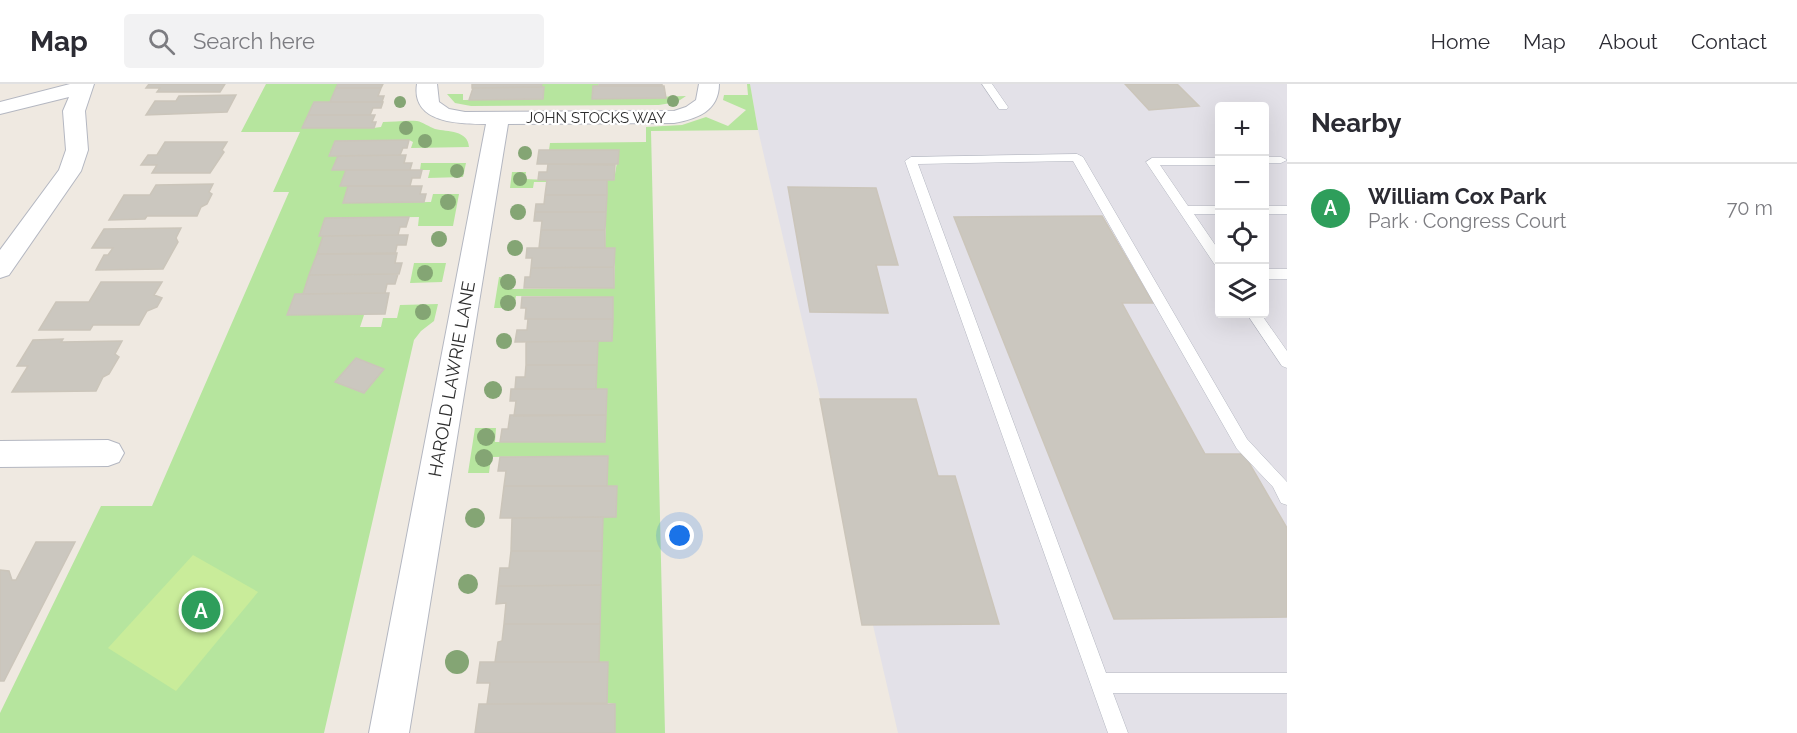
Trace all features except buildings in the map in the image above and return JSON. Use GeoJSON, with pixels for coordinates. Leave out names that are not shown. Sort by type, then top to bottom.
{"type":"FeatureCollection","features":[{"type":"Feature","properties":{"kind":"street"},"geometry":{"type":"LineString","coordinates":[[427,84],[426,100],[436,112],[458,118],[498,118]]}},
{"type":"Feature","properties":{"kind":"street","name":"JOHN STOCKS WAY"},"geometry":{"type":"LineString","coordinates":[[498,118],[674,117],[699,109],[708,99],[709,84]]}},
{"type":"Feature","properties":{"kind":"street"},"geometry":{"type":"LineString","coordinates":[[0,108],[84,86]]}},
{"type":"Feature","properties":{"kind":"street"},"geometry":{"type":"LineString","coordinates":[[0,269],[70,171],[77,150],[74,111],[84,86]]}},
{"type":"Feature","properties":{"kind":"street","name":"HAROLD LAWRIE LANE"},"geometry":{"type":"LineString","coordinates":[[389,733],[498,118]]}},
{"type":"Feature","properties":{"kind":"street"},"geometry":{"type":"LineString","coordinates":[[0,454],[108,453]]}},
{"type":"Feature","properties":{"kind":"lane"},"geometry":{"type":"LineString","coordinates":[[987,84],[1003,107]]}},
{"type":"Feature","properties":{"kind":"lane"},"geometry":{"type":"LineString","coordinates":[[1118,733],[911,161],[1077,157],[1242,444],[1279,482],[1287,498]]}},
{"type":"Feature","properties":{"kind":"lane"},"geometry":{"type":"LineString","coordinates":[[1269,160],[1281,160]]}},
{"type":"Feature","properties":{"kind":"lane"},"geometry":{"type":"LineString","coordinates":[[1215,161],[1152,162],[1215,255]]}},
{"type":"Feature","properties":{"kind":"lane"},"geometry":{"type":"LineString","coordinates":[[1185,210],[1215,210]]}},
{"type":"Feature","properties":{"kind":"lane"},"geometry":{"type":"LineString","coordinates":[[1269,210],[1287,210]]}},
{"type":"Feature","properties":{"kind":"lane"},"geometry":{"type":"LineString","coordinates":[[1269,274],[1287,274]]}},
{"type":"Feature","properties":{"kind":"lane"},"geometry":{"type":"LineString","coordinates":[[1257,318],[1287,362]]}},
{"type":"Feature","properties":{"kind":"lane"},"geometry":{"type":"LineString","coordinates":[[1100,683],[1287,683]]}},
{"type":"Feature","properties":{"kind":"shaded area"},"geometry":{"type":"Polygon","coordinates":[[[750,84],[1287,84],[1287,733],[898,733],[758,130],[750,84]]]}},
{"type":"Feature","properties":{"kind":"green space"},"geometry":{"type":"Polygon","coordinates":[[[266,84],[338,84],[330,102],[314,102],[302,128],[373,128],[381,127],[383,122],[417,121],[435,129],[465,137],[469,147],[411,148],[413,142],[409,140],[335,141],[329,155],[338,156],[332,170],[346,170],[340,186],[348,186],[343,203],[431,202],[433,194],[459,194],[453,226],[418,226],[419,217],[325,218],[319,235],[323,236],[303,294],[288,315],[364,315],[360,327],[381,327],[383,318],[397,318],[400,305],[438,304],[434,321],[414,340],[324,733],[0,733],[0,713],[101,506],[152,506],[289,192],[273,192],[300,132],[241,132],[266,84]]]}},
{"type":"Feature","properties":{"kind":"green space"},"geometry":{"type":"Polygon","coordinates":[[[542,84],[599,84],[593,99],[686,96],[677,102],[659,105],[471,106],[455,103],[447,94],[463,94],[463,100],[542,99],[544,88],[541,87],[542,84]]]}},
{"type":"Feature","properties":{"kind":"green space"},"geometry":{"type":"Polygon","coordinates":[[[747,84],[750,84],[758,130],[651,131],[665,733],[615,733],[615,704],[607,703],[608,663],[599,662],[603,517],[616,517],[617,487],[607,486],[608,456],[491,457],[489,473],[468,473],[475,428],[496,428],[495,442],[605,442],[607,389],[596,389],[598,341],[612,341],[613,297],[516,296],[514,308],[494,308],[499,277],[513,277],[512,289],[614,288],[615,248],[605,248],[607,180],[614,180],[619,150],[549,150],[550,143],[646,142],[646,127],[682,125],[706,117],[728,126],[746,110],[723,100],[724,95],[748,95],[747,84]]]}},
{"type":"Feature","properties":{"kind":"green space"},"geometry":{"type":"Polygon","coordinates":[[[421,163],[466,163],[463,177],[428,178],[430,170],[420,170],[421,163]]]}},
{"type":"Feature","properties":{"kind":"green space"},"geometry":{"type":"Polygon","coordinates":[[[512,172],[526,172],[525,179],[547,180],[547,182],[534,182],[533,188],[510,188],[512,172]]]}},
{"type":"Feature","properties":{"kind":"green space"},"geometry":{"type":"Polygon","coordinates":[[[414,263],[446,263],[442,282],[410,283],[414,263]]]}},
{"type":"Feature","properties":{"kind":"green space"},"geometry":{"type":"Polygon","coordinates":[[[193,555],[258,592],[176,691],[108,648],[193,555]]]}},
{"type":"Feature","properties":{"kind":"place","name":"William Cox Park"},"geometry":{"type":"Point","coordinates":[201,610]}}]}
